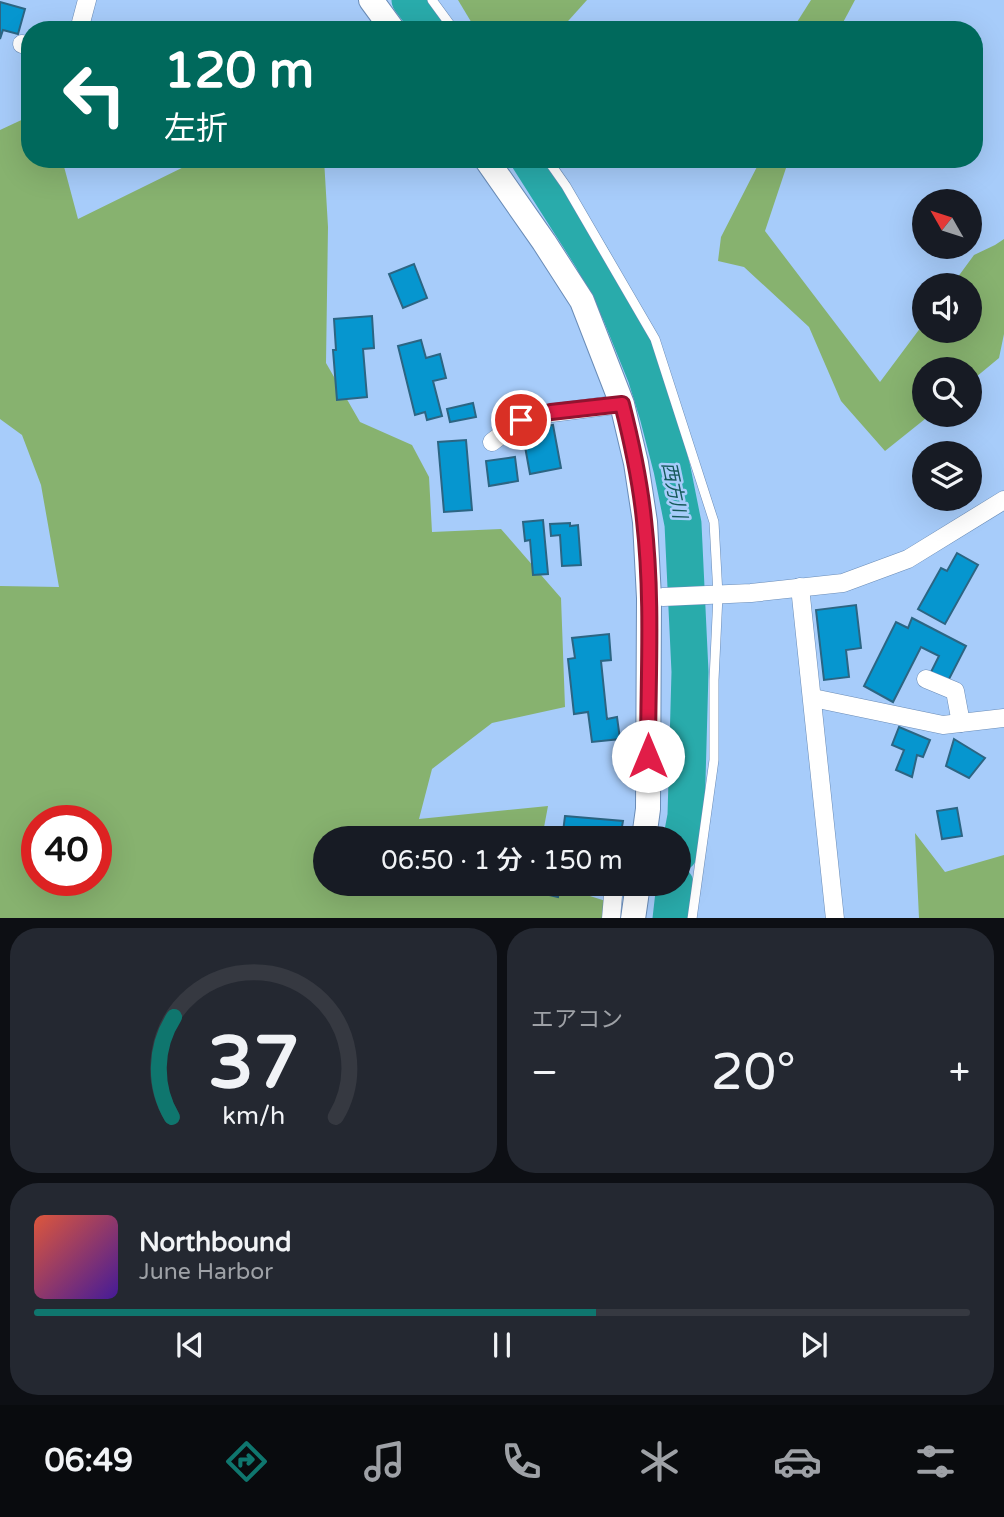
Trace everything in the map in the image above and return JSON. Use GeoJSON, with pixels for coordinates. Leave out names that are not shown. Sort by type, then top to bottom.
{"type":"FeatureCollection","features":[{"type":"Feature","properties":{"kind":"street"},"geometry":{"type":"LineString","coordinates":[[81,21],[87,0]]}},
{"type":"Feature","properties":{"kind":"street"},"geometry":{"type":"LineString","coordinates":[[371,0],[386,21]]}},
{"type":"Feature","properties":{"kind":"street"},"geometry":{"type":"LineString","coordinates":[[492,168],[582,301],[622,404],[636,463],[656,597],[646,826]]}},
{"type":"Feature","properties":{"kind":"street"},"geometry":{"type":"LineString","coordinates":[[492,442],[521,420],[551,412],[622,404]]}},
{"type":"Feature","properties":{"kind":"street"},"geometry":{"type":"LineString","coordinates":[[656,597],[715,595],[843,583],[908,559],[1004,500]]}},
{"type":"Feature","properties":{"kind":"street"},"geometry":{"type":"LineString","coordinates":[[800,587],[835,918]]}},
{"type":"Feature","properties":{"kind":"street"},"geometry":{"type":"LineString","coordinates":[[926,679],[955,691],[961,723]]}},
{"type":"Feature","properties":{"kind":"street"},"geometry":{"type":"LineString","coordinates":[[813,698],[943,725],[1004,718]]}},
{"type":"Feature","properties":{"kind":"street"},"geometry":{"type":"LineString","coordinates":[[611,918],[613,896]]}},
{"type":"Feature","properties":{"kind":"street"},"geometry":{"type":"LineString","coordinates":[[633,918],[636,896]]}},
{"type":"Feature","properties":{"kind":"lane"},"geometry":{"type":"LineString","coordinates":[[432,0],[447,21]]}},
{"type":"Feature","properties":{"kind":"lane"},"geometry":{"type":"LineString","coordinates":[[553,168],[655,339],[714,522],[714,760],[692,918]]}},
{"type":"Feature","properties":{"kind":"green space"},"geometry":{"type":"Polygon","coordinates":[[[458,0],[587,0],[568,21],[471,21],[458,0]]]}},
{"type":"Feature","properties":{"kind":"green space"},"geometry":{"type":"Polygon","coordinates":[[[811,0],[855,0],[844,21],[798,21],[811,0]]]}},
{"type":"Feature","properties":{"kind":"green space"},"geometry":{"type":"Polygon","coordinates":[[[21,120],[21,168],[64,168],[78,219],[182,168],[325,168],[328,227],[326,363],[360,422],[412,445],[429,477],[432,532],[501,529],[561,598],[565,707],[492,723],[432,769],[419,819],[548,806],[544,826],[313,826],[313,896],[590,896],[612,903],[608,918],[0,918],[0,586],[59,587],[41,485],[22,435],[0,419],[0,130],[21,120]]]}},
{"type":"Feature","properties":{"kind":"green space"},"geometry":{"type":"Polygon","coordinates":[[[756,168],[786,168],[765,231],[880,382],[912,339],[912,343],[982,343],[982,273],[961,273],[971,259],[982,259],[982,251],[1004,239],[1004,334],[999,358],[982,372],[982,357],[912,357],[912,427],[915,427],[885,451],[841,401],[809,327],[744,267],[718,261],[721,237],[756,168]]]}},
{"type":"Feature","properties":{"kind":"green space"},"geometry":{"type":"Polygon","coordinates":[[[915,833],[945,872],[1004,855],[1004,918],[919,918],[915,833]]]}},
{"type":"Feature","properties":{"kind":"building"},"geometry":{"type":"Polygon","coordinates":[[[0,2],[25,9],[18,34],[3,30],[0,39],[0,2]]]}},
{"type":"Feature","properties":{"kind":"building"},"geometry":{"type":"Polygon","coordinates":[[[414,264],[427,298],[403,308],[389,274],[414,264]]]}},
{"type":"Feature","properties":{"kind":"building"},"geometry":{"type":"Polygon","coordinates":[[[372,316],[374,348],[363,349],[367,397],[337,400],[333,350],[336,350],[334,319],[372,316]]]}},
{"type":"Feature","properties":{"kind":"building"},"geometry":{"type":"Polygon","coordinates":[[[421,340],[426,358],[440,354],[446,378],[433,381],[442,416],[427,420],[425,412],[415,415],[398,346],[421,340]]]}},
{"type":"Feature","properties":{"kind":"building"},"geometry":{"type":"Polygon","coordinates":[[[473,403],[476,417],[450,422],[447,409],[473,403]]]}},
{"type":"Feature","properties":{"kind":"building"},"geometry":{"type":"Polygon","coordinates":[[[553,425],[561,468],[530,474],[522,430],[553,425]]]}},
{"type":"Feature","properties":{"kind":"building"},"geometry":{"type":"Polygon","coordinates":[[[466,440],[472,510],[444,512],[438,442],[466,440]]]}},
{"type":"Feature","properties":{"kind":"building"},"geometry":{"type":"Polygon","coordinates":[[[515,457],[518,481],[489,486],[486,461],[515,457]]]}},
{"type":"Feature","properties":{"kind":"building"},"geometry":{"type":"Polygon","coordinates":[[[543,520],[548,574],[533,575],[530,540],[525,541],[523,522],[543,520]]]}},
{"type":"Feature","properties":{"kind":"building"},"geometry":{"type":"Polygon","coordinates":[[[570,523],[570,526],[578,525],[581,565],[562,566],[560,535],[551,536],[550,524],[570,523]]]}},
{"type":"Feature","properties":{"kind":"building"},"geometry":{"type":"Polygon","coordinates":[[[957,553],[978,565],[945,624],[918,609],[941,568],[947,571],[957,553]]]}},
{"type":"Feature","properties":{"kind":"building"},"geometry":{"type":"Polygon","coordinates":[[[856,605],[861,648],[846,650],[849,677],[824,680],[816,610],[856,605]]]}},
{"type":"Feature","properties":{"kind":"building"},"geometry":{"type":"Polygon","coordinates":[[[912,618],[966,646],[947,683],[930,674],[939,656],[921,647],[893,702],[864,686],[896,622],[908,628],[912,618]]]}},
{"type":"Feature","properties":{"kind":"building"},"geometry":{"type":"Polygon","coordinates":[[[609,634],[611,660],[601,661],[607,719],[617,717],[620,739],[592,742],[588,712],[574,714],[568,659],[575,658],[572,638],[609,634]]]}},
{"type":"Feature","properties":{"kind":"building"},"geometry":{"type":"Polygon","coordinates":[[[899,727],[930,740],[923,757],[917,755],[912,777],[896,770],[904,750],[892,745],[899,727]]]}},
{"type":"Feature","properties":{"kind":"building"},"geometry":{"type":"Polygon","coordinates":[[[954,739],[985,758],[969,778],[946,766],[954,739]]]}},
{"type":"Feature","properties":{"kind":"building"},"geometry":{"type":"Polygon","coordinates":[[[957,808],[962,836],[942,839],[937,811],[957,808]]]}},
{"type":"Feature","properties":{"kind":"building"},"geometry":{"type":"Polygon","coordinates":[[[565,816],[623,821],[622,826],[564,826],[565,816]]]}},
{"type":"Feature","properties":{"kind":"waterway","name":"西方川"},"geometry":{"type":"LineString","coordinates":[[410,0],[426,21]]}},
{"type":"Feature","properties":{"kind":"waterway","name":"西方川"},"geometry":{"type":"LineString","coordinates":[[535,168],[592,258],[620,312],[646,376],[672,469],[683,524],[690,672],[684,826]]}},
{"type":"Feature","properties":{"kind":"waterway","name":"西方川"},"geometry":{"type":"LineString","coordinates":[[671,918],[674,896]]}},
{"type":"Feature","properties":{"kind":"route"},"geometry":{"type":"LineString","coordinates":[[521,420],[551,412],[622,404],[636,463],[645,522],[649,598],[648,756]]}}]}
